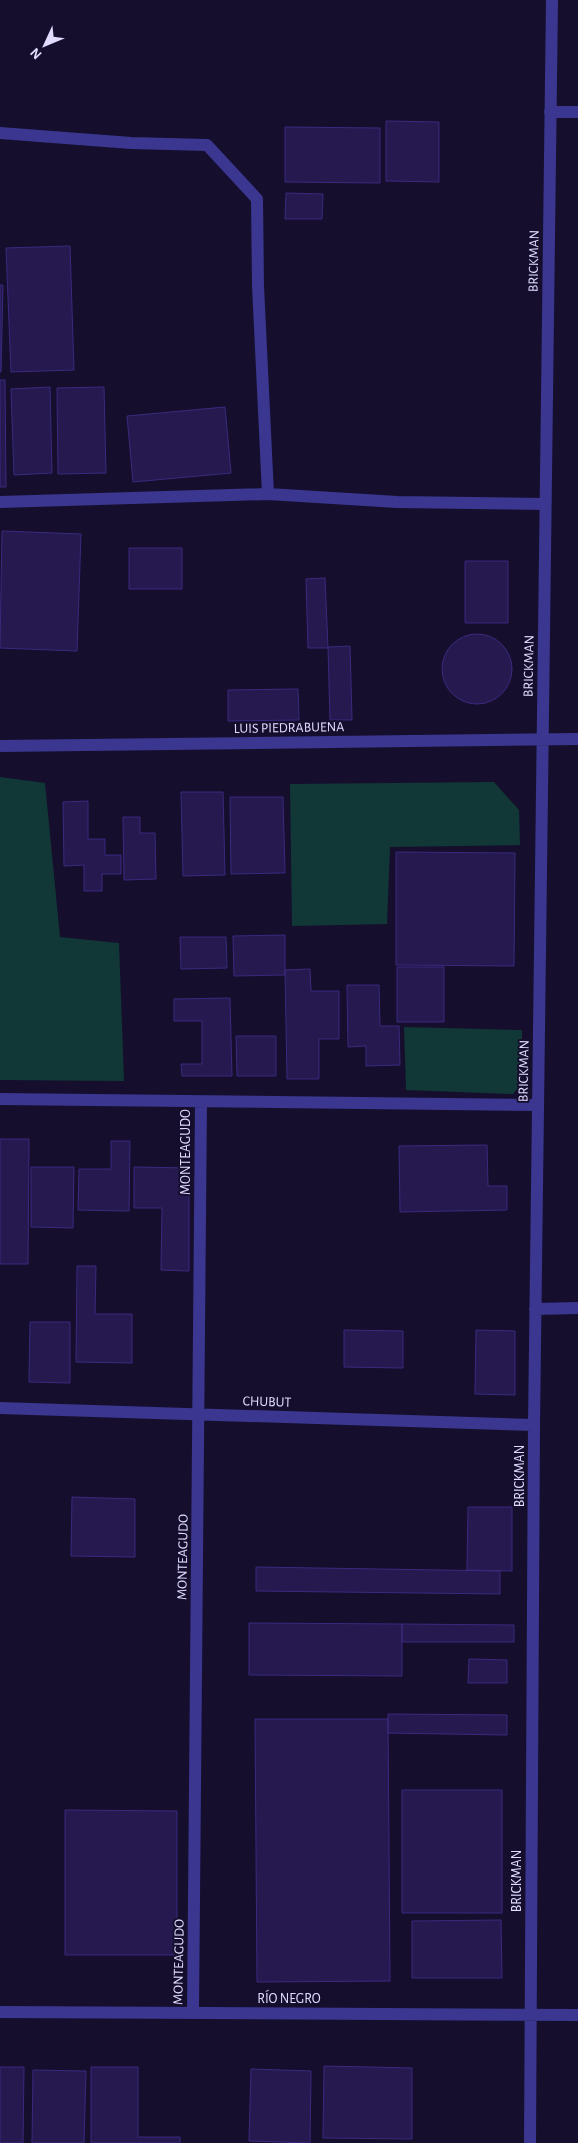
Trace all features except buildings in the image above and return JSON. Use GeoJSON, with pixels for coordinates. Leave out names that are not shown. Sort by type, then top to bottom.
{"type":"FeatureCollection","features":[{"type":"Feature","properties":{"kind":"street","name":"BRICKMAN"},"geometry":{"type":"LineString","coordinates":[[530,2143],[535,1309],[552,0]]}},
{"type":"Feature","properties":{"kind":"street"},"geometry":{"type":"LineString","coordinates":[[550,112],[578,112]]}},
{"type":"Feature","properties":{"kind":"street"},"geometry":{"type":"LineString","coordinates":[[0,134],[131,143],[207,145],[257,199],[258,286],[268,494]]}},
{"type":"Feature","properties":{"kind":"street"},"geometry":{"type":"LineString","coordinates":[[0,502],[268,494],[397,502],[545,504]]}},
{"type":"Feature","properties":{"kind":"street","name":"LUIS PIEDRABUENA"},"geometry":{"type":"LineString","coordinates":[[0,746],[578,739]]}},
{"type":"Feature","properties":{"kind":"street"},"geometry":{"type":"LineString","coordinates":[[0,1099],[538,1105]]}},
{"type":"Feature","properties":{"kind":"street","name":"MONTEAGUDO"},"geometry":{"type":"LineString","coordinates":[[193,2013],[201,1102]]}},
{"type":"Feature","properties":{"kind":"street"},"geometry":{"type":"LineString","coordinates":[[535,1309],[578,1308]]}},
{"type":"Feature","properties":{"kind":"street","name":"CHUBUT"},"geometry":{"type":"LineString","coordinates":[[0,1408],[534,1425]]}},
{"type":"Feature","properties":{"kind":"street","name":"RÍO NEGRO"},"geometry":{"type":"LineString","coordinates":[[0,2012],[578,2014]]}},
{"type":"Feature","properties":{"kind":"green space"},"geometry":{"type":"Polygon","coordinates":[[[0,777],[45,783],[60,937],[119,943],[124,1081],[0,1080],[0,777]]]}},
{"type":"Feature","properties":{"kind":"green space"},"geometry":{"type":"Polygon","coordinates":[[[494,782],[519,810],[520,845],[390,847],[387,924],[292,926],[290,784],[494,782]]]}},
{"type":"Feature","properties":{"kind":"green space"},"geometry":{"type":"Polygon","coordinates":[[[404,1027],[522,1030],[522,1083],[513,1094],[406,1090],[404,1027]]]}}]}
